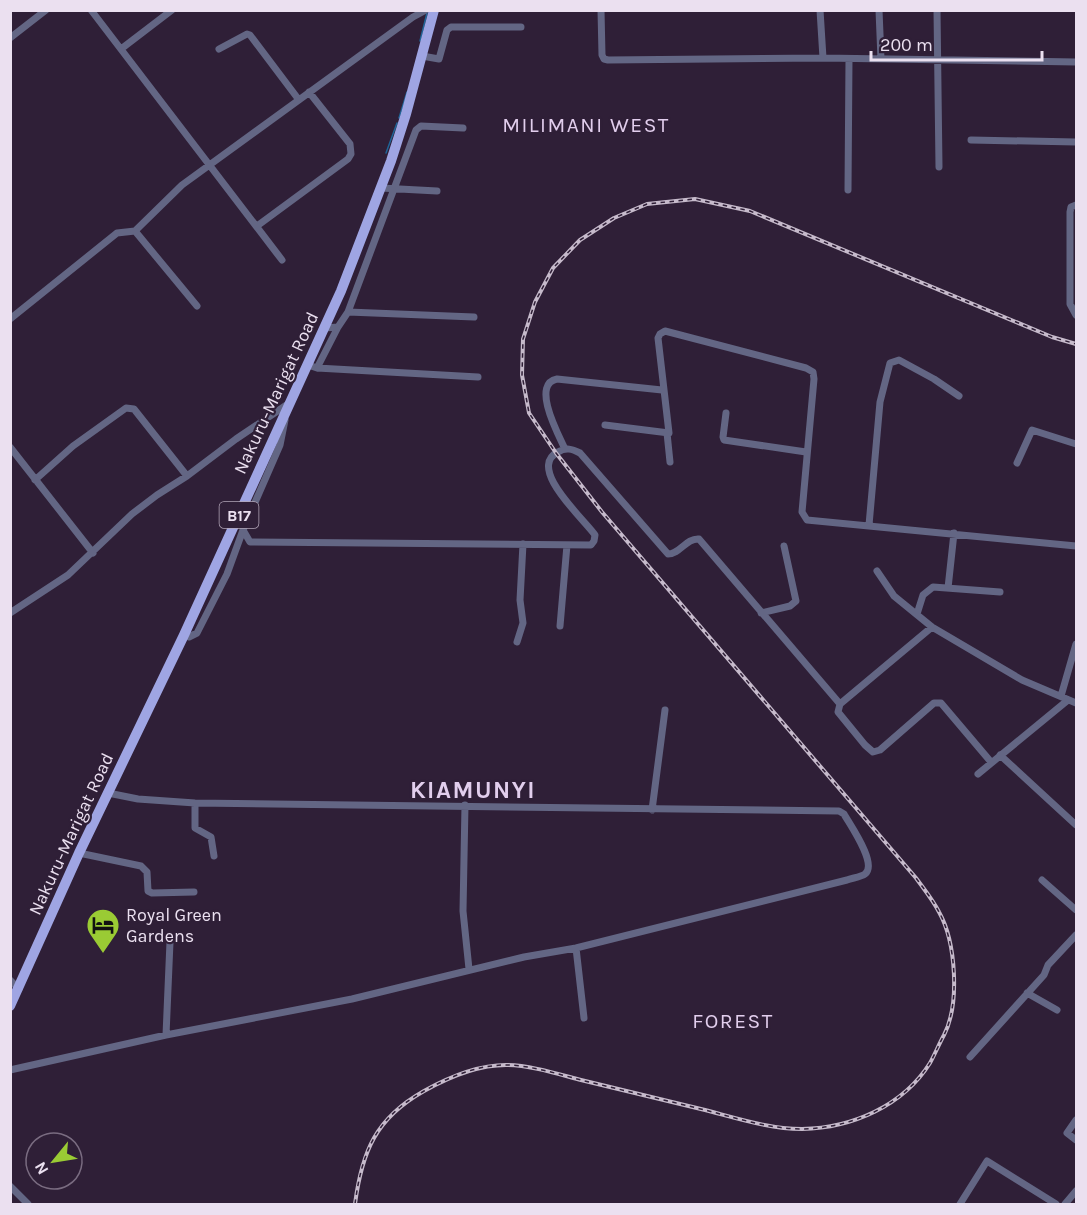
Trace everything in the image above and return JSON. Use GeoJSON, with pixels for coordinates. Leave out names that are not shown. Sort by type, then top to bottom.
{"type":"FeatureCollection","features":[{"type":"Feature","properties":{"kind":"main road","name":"Nakuru-Marigat Road"},"geometry":{"type":"LineString","coordinates":[[10,1006],[79,853],[184,634],[288,407],[313,366],[325,328],[381,188],[406,114],[422,56],[431,11]]}},
{"type":"Feature","properties":{"kind":"street"},"geometry":{"type":"LineString","coordinates":[[10,38],[46,10]]}},
{"type":"Feature","properties":{"kind":"street"},"geometry":{"type":"LineString","coordinates":[[91,10],[282,260]]}},
{"type":"Feature","properties":{"kind":"street"},"geometry":{"type":"LineString","coordinates":[[121,49],[172,10]]}},
{"type":"Feature","properties":{"kind":"street"},"geometry":{"type":"LineString","coordinates":[[601,10],[602,55],[608,60],[823,58],[1077,62]]}},
{"type":"Feature","properties":{"kind":"street"},"geometry":{"type":"LineString","coordinates":[[820,10],[823,58]]}},
{"type":"Feature","properties":{"kind":"street"},"geometry":{"type":"LineString","coordinates":[[879,10],[881,59]]}},
{"type":"Feature","properties":{"kind":"street"},"geometry":{"type":"LineString","coordinates":[[937,10],[939,167]]}},
{"type":"Feature","properties":{"kind":"street"},"geometry":{"type":"LineString","coordinates":[[10,319],[117,233],[135,231],[182,185],[309,92],[413,17],[431,11]]}},
{"type":"Feature","properties":{"kind":"street"},"geometry":{"type":"LineString","coordinates":[[422,56],[439,59],[447,30],[451,27],[521,27]]}},
{"type":"Feature","properties":{"kind":"street"},"geometry":{"type":"LineString","coordinates":[[219,49],[247,34],[250,35],[299,100]]}},
{"type":"Feature","properties":{"kind":"street"},"geometry":{"type":"LineString","coordinates":[[848,190],[849,59]]}},
{"type":"Feature","properties":{"kind":"street"},"geometry":{"type":"LineString","coordinates":[[257,226],[348,159],[351,154],[350,144],[309,92]]}},
{"type":"Feature","properties":{"kind":"street"},"geometry":{"type":"LineString","coordinates":[[463,128],[421,126],[418,128],[348,312],[313,366],[478,377]]}},
{"type":"Feature","properties":{"kind":"street"},"geometry":{"type":"LineString","coordinates":[[971,140],[1077,142]]}},
{"type":"Feature","properties":{"kind":"street"},"geometry":{"type":"LineString","coordinates":[[381,188],[437,191]]}},
{"type":"Feature","properties":{"kind":"street"},"geometry":{"type":"LineString","coordinates":[[1077,205],[1071,207],[1070,212],[1070,304],[1077,315]]}},
{"type":"Feature","properties":{"kind":"street"},"geometry":{"type":"LineString","coordinates":[[135,231],[197,306]]}},
{"type":"Feature","properties":{"kind":"street"},"geometry":{"type":"LineString","coordinates":[[348,312],[474,317]]}},
{"type":"Feature","properties":{"kind":"street"},"geometry":{"type":"LineString","coordinates":[[325,328],[338,327]]}},
{"type":"Feature","properties":{"kind":"street"},"geometry":{"type":"LineString","coordinates":[[670,462],[667,433],[669,431],[662,390],[658,338],[663,332],[813,372],[802,512],[807,520],[1077,546]]}},
{"type":"Feature","properties":{"kind":"street"},"geometry":{"type":"LineString","coordinates":[[869,525],[880,402],[890,363],[899,360],[959,396]]}},
{"type":"Feature","properties":{"kind":"street"},"geometry":{"type":"LineString","coordinates":[[565,449],[545,396],[549,382],[557,379],[662,390]]}},
{"type":"Feature","properties":{"kind":"street"},"geometry":{"type":"LineString","coordinates":[[10,613],[68,574],[132,514],[157,495],[187,476],[236,439],[288,407]]}},
{"type":"Feature","properties":{"kind":"street"},"geometry":{"type":"LineString","coordinates":[[184,634],[189,637],[197,633],[227,574],[243,530],[280,445],[288,407]]}},
{"type":"Feature","properties":{"kind":"street"},"geometry":{"type":"LineString","coordinates":[[34,480],[73,446],[126,408],[134,409],[187,476]]}},
{"type":"Feature","properties":{"kind":"street"},"geometry":{"type":"LineString","coordinates":[[726,413],[724,440],[806,452]]}},
{"type":"Feature","properties":{"kind":"street"},"geometry":{"type":"LineString","coordinates":[[605,424],[667,433]]}},
{"type":"Feature","properties":{"kind":"street"},"geometry":{"type":"LineString","coordinates":[[1017,463],[1032,429],[1077,444]]}},
{"type":"Feature","properties":{"kind":"street"},"geometry":{"type":"LineString","coordinates":[[10,447],[93,553]]}},
{"type":"Feature","properties":{"kind":"street"},"geometry":{"type":"LineString","coordinates":[[239,542],[591,545],[595,535],[555,486],[548,471],[552,456],[565,449],[573,449],[580,453],[668,554],[673,554],[692,539],[699,539],[840,704]]}},
{"type":"Feature","properties":{"kind":"street"},"geometry":{"type":"LineString","coordinates":[[243,530],[250,542]]}},
{"type":"Feature","properties":{"kind":"street"},"geometry":{"type":"LineString","coordinates":[[948,588],[954,533]]}},
{"type":"Feature","properties":{"kind":"street"},"geometry":{"type":"LineString","coordinates":[[518,642],[523,623],[520,600],[524,544]]}},
{"type":"Feature","properties":{"kind":"street"},"geometry":{"type":"LineString","coordinates":[[560,626],[567,544]]}},
{"type":"Feature","properties":{"kind":"street"},"geometry":{"type":"LineString","coordinates":[[761,613],[790,606],[796,601],[784,546]]}},
{"type":"Feature","properties":{"kind":"street"},"geometry":{"type":"LineString","coordinates":[[877,571],[894,596],[932,627],[1022,680],[1077,703]]}},
{"type":"Feature","properties":{"kind":"street"},"geometry":{"type":"LineString","coordinates":[[917,614],[923,595],[933,587],[1000,592]]}},
{"type":"Feature","properties":{"kind":"street"},"geometry":{"type":"LineString","coordinates":[[932,627],[840,704],[838,712],[873,752],[880,750],[937,702],[991,762]]}},
{"type":"Feature","properties":{"kind":"street"},"geometry":{"type":"LineString","coordinates":[[978,774],[1064,698],[1077,644]]}},
{"type":"Feature","properties":{"kind":"street"},"geometry":{"type":"LineString","coordinates":[[652,810],[665,710]]}},
{"type":"Feature","properties":{"kind":"street"},"geometry":{"type":"LineString","coordinates":[[1000,755],[1077,825]]}},
{"type":"Feature","properties":{"kind":"street"},"geometry":{"type":"LineString","coordinates":[[10,1070],[166,1035],[352,999],[469,969],[576,948],[865,875],[869,861],[844,814],[839,811],[195,803],[138,799],[108,793]]}},
{"type":"Feature","properties":{"kind":"street"},"geometry":{"type":"LineString","coordinates":[[195,803],[195,828],[211,837],[213,856]]}},
{"type":"Feature","properties":{"kind":"street"},"geometry":{"type":"LineString","coordinates":[[465,806],[463,911],[469,969]]}},
{"type":"Feature","properties":{"kind":"street"},"geometry":{"type":"LineString","coordinates":[[79,853],[141,866],[147,872],[146,885],[148,891],[152,893],[194,892]]}},
{"type":"Feature","properties":{"kind":"street"},"geometry":{"type":"LineString","coordinates":[[1042,880],[1077,910]]}},
{"type":"Feature","properties":{"kind":"street"},"geometry":{"type":"LineString","coordinates":[[970,1057],[1044,975],[1048,965],[1077,935]]}},
{"type":"Feature","properties":{"kind":"street"},"geometry":{"type":"LineString","coordinates":[[166,1035],[170,942]]}},
{"type":"Feature","properties":{"kind":"street"},"geometry":{"type":"LineString","coordinates":[[576,948],[584,1018]]}},
{"type":"Feature","properties":{"kind":"street"},"geometry":{"type":"LineString","coordinates":[[10,980],[19,989]]}},
{"type":"Feature","properties":{"kind":"street"},"geometry":{"type":"LineString","coordinates":[[1027,993],[1057,1010]]}},
{"type":"Feature","properties":{"kind":"street"},"geometry":{"type":"LineString","coordinates":[[1077,1120],[1067,1133],[1077,1140]]}},
{"type":"Feature","properties":{"kind":"street"},"geometry":{"type":"LineString","coordinates":[[960,1204],[987,1161],[1056,1204]]}},
{"type":"Feature","properties":{"kind":"street"},"geometry":{"type":"LineString","coordinates":[[10,1186],[28,1204]]}},
{"type":"Feature","properties":{"kind":"street"},"geometry":{"type":"LineString","coordinates":[[1065,1204],[1077,1191]]}},
{"type":"Feature","properties":{"kind":"waterway"},"geometry":{"type":"LineString","coordinates":[[420,41],[427,13]]}},
{"type":"Feature","properties":{"kind":"waterway"},"geometry":{"type":"LineString","coordinates":[[399,118],[407,92]]}},
{"type":"Feature","properties":{"kind":"waterway"},"geometry":{"type":"LineString","coordinates":[[386,153],[397,123]]}},
{"type":"Feature","properties":{"kind":"railway"},"geometry":{"type":"LineString","coordinates":[[355,1204],[367,1152],[383,1125],[408,1101],[464,1073],[484,1067],[524,1066],[741,1120],[790,1129],[821,1128],[875,1112],[906,1091],[930,1063],[949,1022],[954,990],[952,956],[945,925],[928,895],[916,878],[602,512],[556,453],[529,413],[522,375],[523,339],[535,302],[553,268],[580,240],[614,218],[647,204],[695,199],[750,211],[1052,337],[1076,344]]}},
{"type":"Feature","properties":{"kind":"place","name":"Royal Green Gardens"},"geometry":{"type":"Point","coordinates":[103,954]}},
{"type":"Feature","properties":{"kind":"district","name":"MILIMANI WEST"},"geometry":{"type":"Point","coordinates":[586,125]}},
{"type":"Feature","properties":{"kind":"district","name":"KIAMUNYI"},"geometry":{"type":"Point","coordinates":[473,790]}},
{"type":"Feature","properties":{"kind":"district","name":"FOREST"},"geometry":{"type":"Point","coordinates":[733,1021]}}]}
